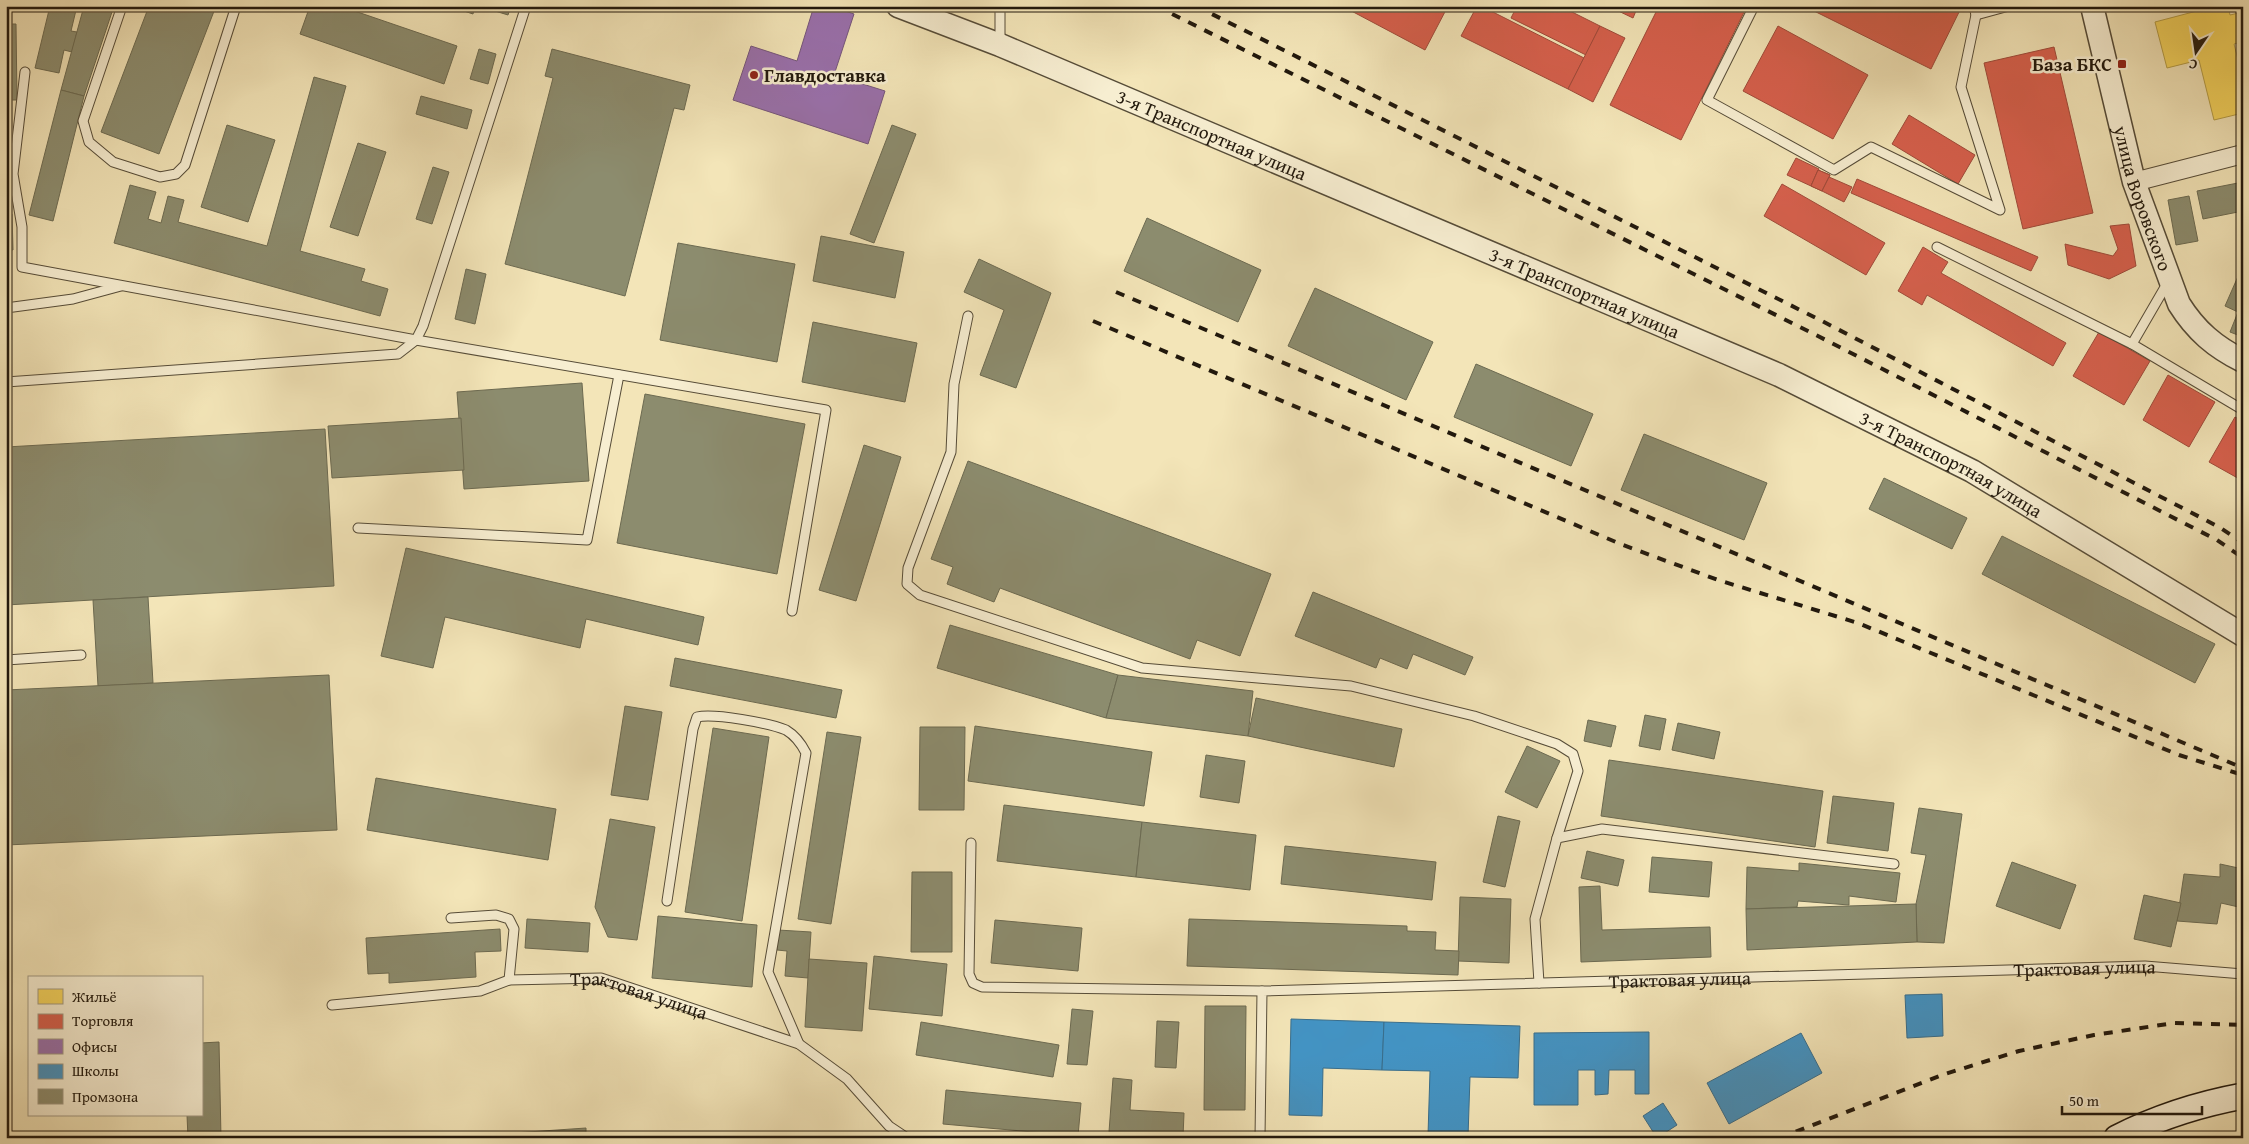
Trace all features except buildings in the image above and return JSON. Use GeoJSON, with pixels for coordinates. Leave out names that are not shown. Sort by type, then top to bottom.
{"type":"FeatureCollection","features":[{"type":"Feature","properties":{"kind":"main road"},"geometry":{"type":"LineString","coordinates":[[2118,1138],[2142,1126],[2218,1101],[2243,1096]]}},
{"type":"Feature","properties":{"kind":"street","name":"3-я Транспортная улица"},"geometry":{"type":"LineString","coordinates":[[898,6],[1000,45],[1779,375],[1972,471],[2243,635]]}},
{"type":"Feature","properties":{"kind":"street","name":"улица Воровского"},"geometry":{"type":"LineString","coordinates":[[2092,6],[2134,182],[2179,304],[2190,322],[2204,338],[2243,362]]}},
{"type":"Feature","properties":{"kind":"street"},"geometry":{"type":"LineString","coordinates":[[2134,182],[2243,154]]}},
{"type":"Feature","properties":{"kind":"lane"},"geometry":{"type":"LineString","coordinates":[[122,6],[83,121],[90,142],[113,162],[160,177],[176,174],[185,165],[236,6]]}},
{"type":"Feature","properties":{"kind":"lane"},"geometry":{"type":"LineString","coordinates":[[6,382],[398,354],[416,340],[423,326],[526,6]]}},
{"type":"Feature","properties":{"kind":"lane"},"geometry":{"type":"LineString","coordinates":[[1000,6],[1000,45]]}},
{"type":"Feature","properties":{"kind":"lane"},"geometry":{"type":"LineString","coordinates":[[1754,6],[1707,100],[1834,170],[1871,146],[2000,210],[1961,87],[1974,11],[2009,6]]}},
{"type":"Feature","properties":{"kind":"lane"},"geometry":{"type":"LineString","coordinates":[[25,72],[13,174],[22,227],[22,267],[416,340],[826,410],[792,611]]}},
{"type":"Feature","properties":{"kind":"lane"},"geometry":{"type":"LineString","coordinates":[[1938,247],[2132,344],[2243,410]]}},
{"type":"Feature","properties":{"kind":"lane"},"geometry":{"type":"LineString","coordinates":[[2132,344],[2170,280]]}},
{"type":"Feature","properties":{"kind":"lane"},"geometry":{"type":"LineString","coordinates":[[6,308],[72,299],[123,286]]}},
{"type":"Feature","properties":{"kind":"lane"},"geometry":{"type":"LineString","coordinates":[[968,316],[954,384],[951,452],[908,568],[907,584],[920,595],[1142,668],[1351,686],[1474,716],[1557,744],[1574,754],[1578,771],[1535,919],[1539,983]]}},
{"type":"Feature","properties":{"kind":"lane"},"geometry":{"type":"LineString","coordinates":[[358,528],[587,540],[619,375]]}},
{"type":"Feature","properties":{"kind":"lane"},"geometry":{"type":"LineString","coordinates":[[6,660],[82,655]]}},
{"type":"Feature","properties":{"kind":"lane"},"geometry":{"type":"LineString","coordinates":[[667,901],[693,729],[697,717],[706,715],[742,720],[785,730],[799,740],[806,753],[768,972],[799,1044]]}},
{"type":"Feature","properties":{"kind":"lane"},"geometry":{"type":"LineString","coordinates":[[1558,838],[1602,829],[1894,864]]}},
{"type":"Feature","properties":{"kind":"lane","name":"Трактовая улица"},"geometry":{"type":"LineString","coordinates":[[971,843],[969,974],[973,982],[982,988],[1262,991],[2145,966],[2243,974]]}},
{"type":"Feature","properties":{"kind":"lane"},"geometry":{"type":"LineString","coordinates":[[451,918],[496,915],[509,919],[514,929],[509,980]]}},
{"type":"Feature","properties":{"kind":"lane","name":"Трактовая улица"},"geometry":{"type":"LineString","coordinates":[[332,1005],[480,991],[509,980],[601,978],[799,1044],[848,1079],[889,1126],[907,1138]]}},
{"type":"Feature","properties":{"kind":"lane"},"geometry":{"type":"LineString","coordinates":[[1260,1138],[1262,991]]}},
{"type":"Feature","properties":{"kind":"railway"},"geometry":{"type":"LineString","coordinates":[[1156,6],[1812,333],[2217,540],[2243,558]]}},
{"type":"Feature","properties":{"kind":"railway"},"geometry":{"type":"LineString","coordinates":[[1196,6],[1820,320],[2219,527],[2243,543]]}},
{"type":"Feature","properties":{"kind":"railway"},"geometry":{"type":"LineString","coordinates":[[1116,292],[2243,768]]}},
{"type":"Feature","properties":{"kind":"railway"},"geometry":{"type":"LineString","coordinates":[[1093,321],[1623,545],[1718,580],[1858,623],[2179,755],[2243,775]]}},
{"type":"Feature","properties":{"kind":"railway"},"geometry":{"type":"LineString","coordinates":[[1779,1138],[1945,1074],[2019,1051],[2094,1035],[2174,1023],[2243,1025]]}},
{"type":"Feature","properties":{"kind":"place","name":"База БКС"},"geometry":{"type":"Point","coordinates":[2122,64]}},
{"type":"Feature","properties":{"kind":"place","name":"Главдоставка"},"geometry":{"type":"Point","coordinates":[754,75]}}]}
